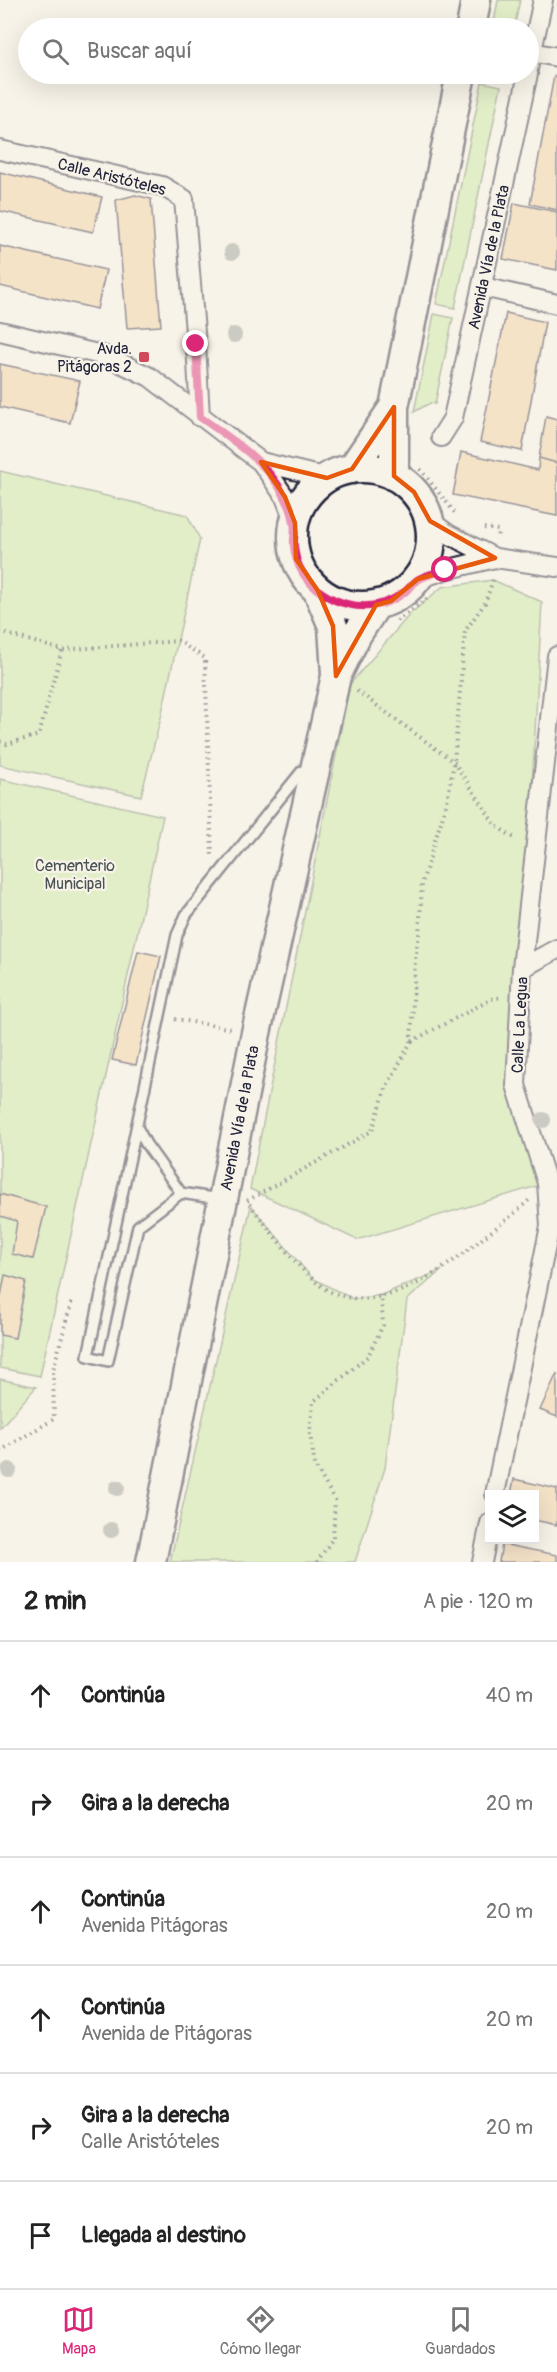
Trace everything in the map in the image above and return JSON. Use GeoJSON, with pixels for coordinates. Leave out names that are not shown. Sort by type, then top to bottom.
{"type":"FeatureCollection","features":[{"type":"Feature","properties":{"kind":"main road"},"geometry":{"type":"LineString","coordinates":[[473,18],[476,0]]}},
{"type":"Feature","properties":{"kind":"main road"},"geometry":{"type":"LineString","coordinates":[[394,407],[339,474],[314,488],[304,501],[295,523],[294,546],[297,559],[302,571],[318,591],[339,602],[383,615],[398,596],[426,586],[430,552],[443,518],[424,506],[414,492],[406,472],[394,407],[459,84]]}},
{"type":"Feature","properties":{"kind":"main road"},"geometry":{"type":"LineString","coordinates":[[339,474],[406,472]]}},
{"type":"Feature","properties":{"kind":"main road","name":"Avenida Vía de la Plata"},"geometry":{"type":"LineString","coordinates":[[318,591],[333,626],[336,676]]}},
{"type":"Feature","properties":{"kind":"main road","name":"Avenida Vía de la Plata"},"geometry":{"type":"LineString","coordinates":[[151,1562],[241,1202],[256,1033],[336,676],[357,634],[383,615]]}},
{"type":"Feature","properties":{"kind":"street","name":"Avenida Vía de la Plata"},"geometry":{"type":"LineString","coordinates":[[539,19],[543,0]]}},
{"type":"Feature","properties":{"kind":"street"},"geometry":{"type":"LineString","coordinates":[[539,62],[557,57]]}},
{"type":"Feature","properties":{"kind":"street","name":"Avenida Vía de la Plata"},"geometry":{"type":"LineString","coordinates":[[441,437],[453,418],[525,84]]}},
{"type":"Feature","properties":{"kind":"street","name":"Calle Aristóteles"},"geometry":{"type":"LineString","coordinates":[[0,150],[162,186],[184,199],[200,417]]}},
{"type":"Feature","properties":{"kind":"street"},"geometry":{"type":"LineString","coordinates":[[483,287],[557,304]]}},
{"type":"Feature","properties":{"kind":"street"},"geometry":{"type":"LineString","coordinates":[[0,331],[106,356],[150,377],[261,462],[285,497],[295,523]]}},
{"type":"Feature","properties":{"kind":"street"},"geometry":{"type":"LineString","coordinates":[[261,462],[339,474]]}},
{"type":"Feature","properties":{"kind":"street"},"geometry":{"type":"LineString","coordinates":[[443,518],[448,534],[495,558],[557,567]]}},
{"type":"Feature","properties":{"kind":"street"},"geometry":{"type":"LineString","coordinates":[[426,586],[445,570],[495,558]]}},
{"type":"Feature","properties":{"kind":"street","name":"Calle La Legua"},"geometry":{"type":"LineString","coordinates":[[496,1490],[550,1226],[547,1183],[516,1085],[522,968],[557,656]]}},
{"type":"Feature","properties":{"kind":"street"},"geometry":{"type":"LineString","coordinates":[[522,968],[557,949]]}},
{"type":"Feature","properties":{"kind":"street"},"geometry":{"type":"LineString","coordinates":[[482,1562],[485,1544]]}},
{"type":"Feature","properties":{"kind":"lane"},"geometry":{"type":"LineString","coordinates":[[241,1202],[181,1193],[138,1226],[108,1361],[88,1356],[177,935],[186,915],[302,771],[314,772]]}},
{"type":"Feature","properties":{"kind":"lane"},"geometry":{"type":"LineString","coordinates":[[137,1127],[181,1193]]}},
{"type":"Feature","properties":{"kind":"path"},"geometry":{"type":"LineString","coordinates":[[406,472],[443,518]]}},
{"type":"Feature","properties":{"kind":"path"},"geometry":{"type":"LineString","coordinates":[[475,526],[498,530],[493,580],[485,603],[465,631],[454,762],[447,802],[422,883],[411,1041],[386,1088],[372,1131],[241,1202],[309,1276],[329,1291],[353,1299],[406,1289],[442,1270],[520,1208],[547,1183]]}},
{"type":"Feature","properties":{"kind":"path"},"geometry":{"type":"LineString","coordinates":[[482,582],[493,580]]}},
{"type":"Feature","properties":{"kind":"path"},"geometry":{"type":"LineString","coordinates":[[383,615],[410,614],[426,586]]}},
{"type":"Feature","properties":{"kind":"path"},"geometry":{"type":"LineString","coordinates":[[0,632],[62,650],[177,641],[205,658],[213,881]]}},
{"type":"Feature","properties":{"kind":"path"},"geometry":{"type":"LineString","coordinates":[[0,742],[7,744],[39,735],[62,650]]}},
{"type":"Feature","properties":{"kind":"path"},"geometry":{"type":"LineString","coordinates":[[336,676],[454,762],[496,826],[521,842],[537,841]]}},
{"type":"Feature","properties":{"kind":"path"},"geometry":{"type":"LineString","coordinates":[[411,1041],[492,999],[521,994]]}},
{"type":"Feature","properties":{"kind":"path"},"geometry":{"type":"LineString","coordinates":[[160,1017],[256,1033]]}},
{"type":"Feature","properties":{"kind":"path"},"geometry":{"type":"LineString","coordinates":[[317,1562],[333,1538],[335,1500],[315,1466],[310,1434],[313,1402],[368,1356],[383,1325],[381,1295]]}},
{"type":"Feature","properties":{"kind":"path"},"geometry":{"type":"LineString","coordinates":[[0,1451],[54,1419],[53,1370],[72,1300]]}},
{"type":"Feature","properties":{"kind":"highlighted area"},"geometry":{"type":"Polygon","coordinates":[[[394,407],[394,476],[414,492],[430,521],[495,558],[418,579],[391,601],[376,605],[336,676],[333,626],[318,591],[296,559],[295,523],[285,497],[261,462],[327,478],[352,469],[394,407]]]}},
{"type":"Feature","properties":{"kind":"green space"},"geometry":{"type":"Polygon","coordinates":[[[498,0],[520,0],[516,18],[495,18],[498,0]]]}},
{"type":"Feature","properties":{"kind":"green space"},"geometry":{"type":"Polygon","coordinates":[[[482,84],[501,86],[455,308],[436,304],[482,84]]]}},
{"type":"Feature","properties":{"kind":"green space"},"geometry":{"type":"Polygon","coordinates":[[[434,314],[453,318],[435,404],[430,403],[414,412],[434,314]]]}},
{"type":"Feature","properties":{"kind":"green space"},"geometry":{"type":"Polygon","coordinates":[[[0,471],[187,515],[200,539],[161,717],[141,796],[0,765],[0,471]]]}},
{"type":"Feature","properties":{"kind":"green space"},"geometry":{"type":"Polygon","coordinates":[[[493,580],[542,602],[518,1047],[547,1183],[357,1240],[250,1189],[350,684],[410,614],[442,587],[493,580]]]}},
{"type":"Feature","properties":{"kind":"green space","name":"Cementerio Municipal"},"geometry":{"type":"Polygon","coordinates":[[[0,779],[163,816],[40,1376],[0,1368],[0,779]]]}},
{"type":"Feature","properties":{"kind":"green space"},"geometry":{"type":"Polygon","coordinates":[[[251,1206],[312,1278],[353,1299],[381,1295],[442,1270],[407,1300],[385,1468],[355,1562],[170,1562],[251,1206]]]}},
{"type":"Feature","properties":{"kind":"green space"},"geometry":{"type":"Polygon","coordinates":[[[0,1379],[36,1387],[0,1428],[0,1379]]]}},
{"type":"Feature","properties":{"kind":"building"},"geometry":{"type":"Polygon","coordinates":[[[554,76],[557,76],[557,210],[530,204],[554,76]]]}},
{"type":"Feature","properties":{"kind":"building"},"geometry":{"type":"Polygon","coordinates":[[[0,172],[102,197],[93,232],[0,211],[0,172]]]}},
{"type":"Feature","properties":{"kind":"building"},"geometry":{"type":"Polygon","coordinates":[[[135,195],[151,199],[161,326],[127,328],[116,200],[135,195]]]}},
{"type":"Feature","properties":{"kind":"building"},"geometry":{"type":"Polygon","coordinates":[[[514,203],[557,212],[557,270],[503,259],[514,203]]]}},
{"type":"Feature","properties":{"kind":"building"},"geometry":{"type":"Polygon","coordinates":[[[0,246],[106,270],[97,309],[0,286],[0,246]]]}},
{"type":"Feature","properties":{"kind":"building"},"geometry":{"type":"Polygon","coordinates":[[[506,313],[545,322],[522,451],[480,442],[506,313]]]}},
{"type":"Feature","properties":{"kind":"building"},"geometry":{"type":"Polygon","coordinates":[[[0,364],[80,381],[70,423],[0,407],[0,364]]]}},
{"type":"Feature","properties":{"kind":"building"},"geometry":{"type":"Polygon","coordinates":[[[546,416],[557,419],[557,463],[539,458],[546,416]]]}},
{"type":"Feature","properties":{"kind":"building"},"geometry":{"type":"Polygon","coordinates":[[[461,452],[538,470],[539,458],[557,463],[557,516],[453,495],[461,452]]]}},
{"type":"Feature","properties":{"kind":"building"},"geometry":{"type":"Polygon","coordinates":[[[138,951],[161,956],[136,1065],[112,1060],[138,951]]]}},
{"type":"Feature","properties":{"kind":"building"},"geometry":{"type":"Polygon","coordinates":[[[0,1194],[46,1207],[33,1259],[12,1254],[17,1221],[0,1216],[0,1194]]]}},
{"type":"Feature","properties":{"kind":"building"},"geometry":{"type":"Polygon","coordinates":[[[5,1275],[26,1281],[15,1338],[0,1335],[0,1301],[5,1275]]]}},
{"type":"Feature","properties":{"kind":"building"},"geometry":{"type":"Polygon","coordinates":[[[557,1373],[557,1417],[540,1410],[557,1373]]]}},
{"type":"Feature","properties":{"kind":"building"},"geometry":{"type":"Polygon","coordinates":[[[514,1479],[557,1489],[557,1525],[539,1521],[539,1490],[512,1490],[514,1479]]]}},
{"type":"Feature","properties":{"kind":"building"},"geometry":{"type":"Polygon","coordinates":[[[502,1544],[557,1555],[557,1562],[499,1562],[502,1544]]]}},
{"type":"Feature","properties":{"kind":"place","name":"Avda. Pitágoras 2"},"geometry":{"type":"Point","coordinates":[144,357]}},
{"type":"Feature","properties":{"kind":"route"},"geometry":{"type":"LineString","coordinates":[[196,344],[200,417],[261,462],[285,497],[295,523],[294,546],[297,559],[309,582],[318,591],[352,606],[376,605],[391,600],[418,579],[445,570]]}}]}
